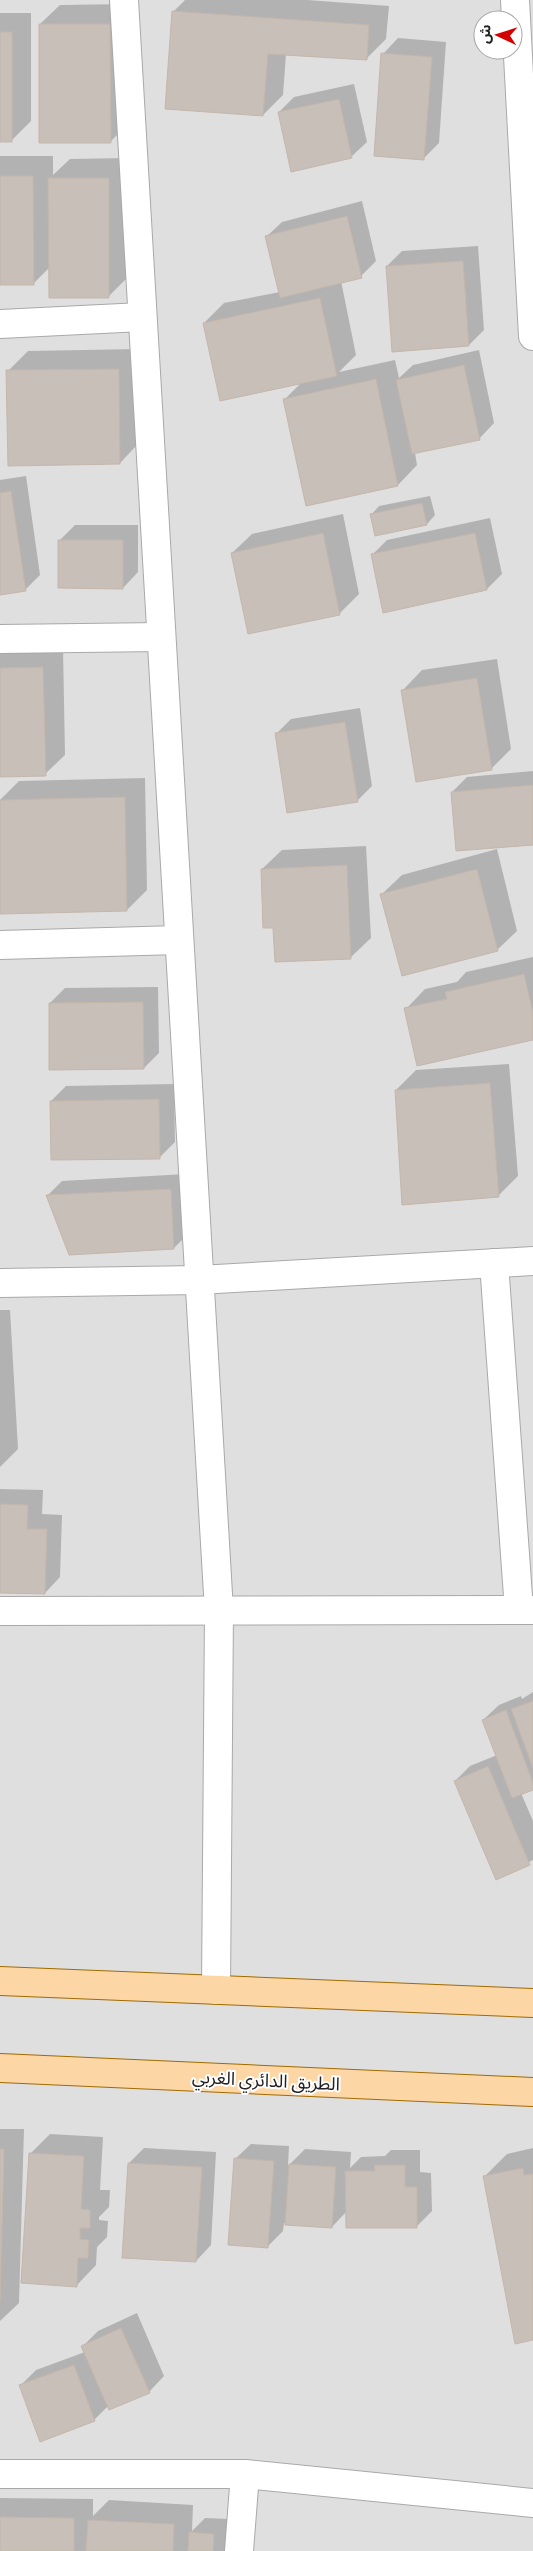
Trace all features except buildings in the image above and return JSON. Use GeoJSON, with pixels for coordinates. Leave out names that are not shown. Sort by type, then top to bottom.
{"type":"FeatureCollection","features":[{"type":"Feature","properties":{"kind":"main road"},"geometry":{"type":"LineString","coordinates":[[0,1981],[533,2002]]}},
{"type":"Feature","properties":{"kind":"main road","name":"الطريق الدائري الغربي"},"geometry":{"type":"LineString","coordinates":[[0,2068],[533,2092]]}},
{"type":"Feature","properties":{"kind":"street"},"geometry":{"type":"LineString","coordinates":[[124,0],[219,1611],[216,1990]]}},
{"type":"Feature","properties":{"kind":"street"},"geometry":{"type":"LineString","coordinates":[[515,0],[533,336]]}},
{"type":"Feature","properties":{"kind":"street"},"geometry":{"type":"LineString","coordinates":[[0,324],[142,317]]}},
{"type":"Feature","properties":{"kind":"street"},"geometry":{"type":"LineString","coordinates":[[0,639],[161,637]]}},
{"type":"Feature","properties":{"kind":"street"},"geometry":{"type":"LineString","coordinates":[[0,945],[179,940]]}},
{"type":"Feature","properties":{"kind":"street"},"geometry":{"type":"LineString","coordinates":[[0,1283],[199,1280],[533,1261]]}},
{"type":"Feature","properties":{"kind":"street"},"geometry":{"type":"LineString","coordinates":[[0,1611],[526,1610],[494,1263]]}},
{"type":"Feature","properties":{"kind":"street"},"geometry":{"type":"LineString","coordinates":[[0,2474],[245,2474],[533,2503]]}},
{"type":"Feature","properties":{"kind":"street"},"geometry":{"type":"LineString","coordinates":[[240,2551],[245,2474]]}},
{"type":"Feature","properties":{"kind":"shaded area"},"geometry":{"type":"Polygon","coordinates":[[[0,0],[533,0],[533,2551],[0,2551],[0,0]]]}}]}
